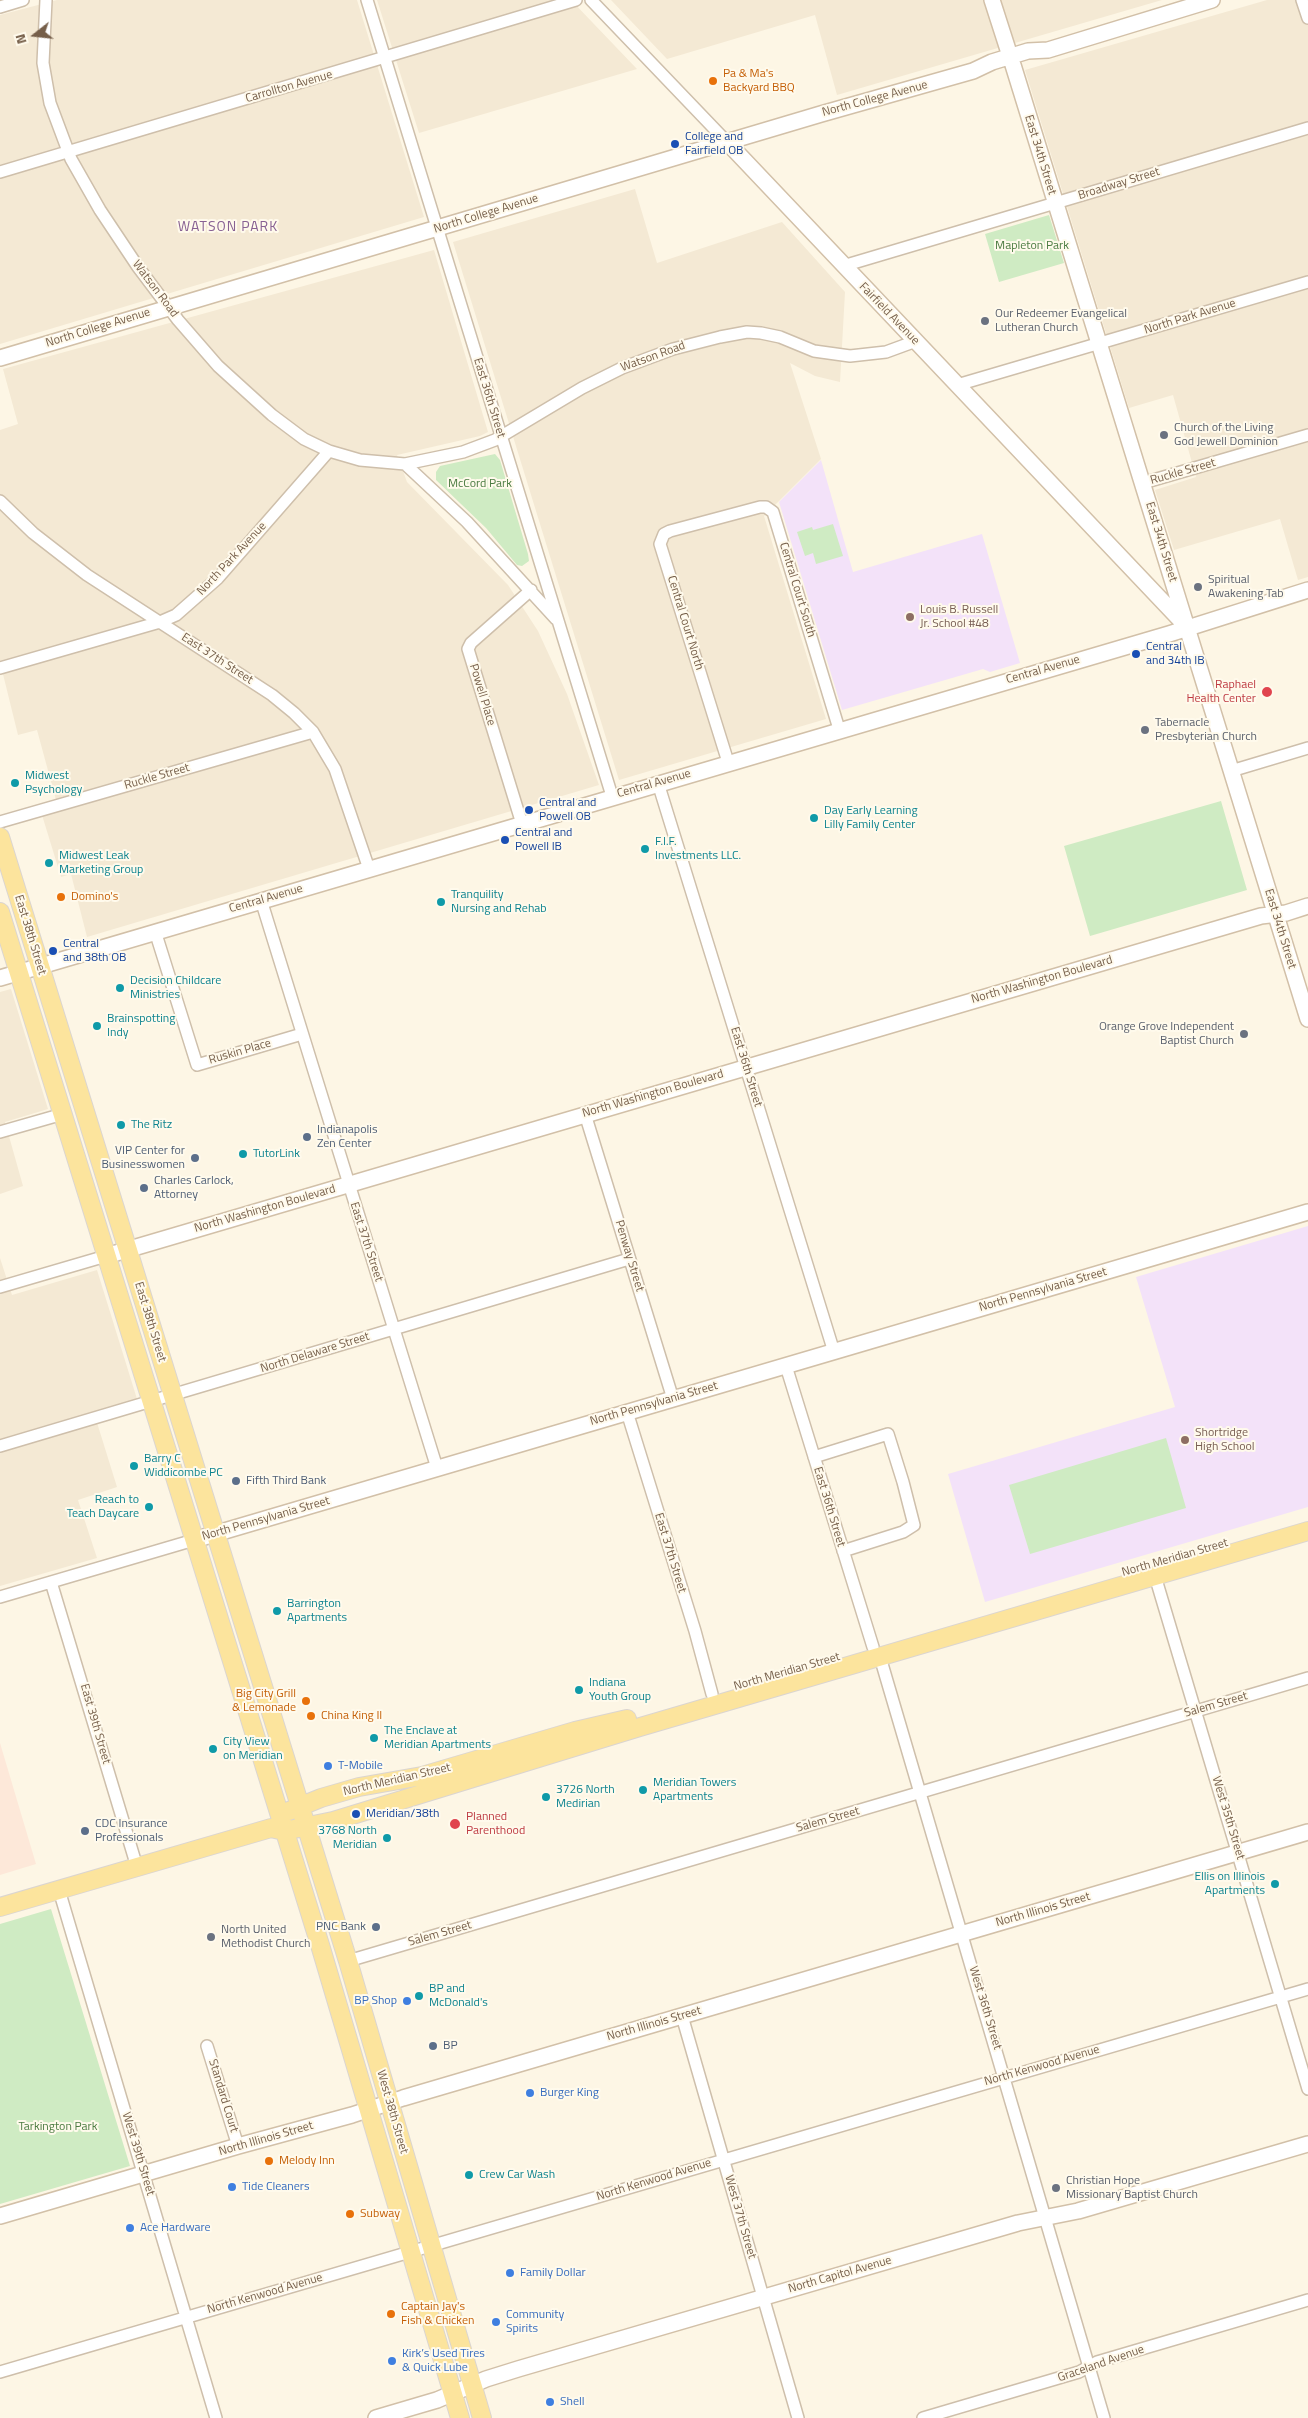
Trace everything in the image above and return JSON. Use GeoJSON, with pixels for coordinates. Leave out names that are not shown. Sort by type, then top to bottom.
{"type":"FeatureCollection","features":[{"type":"Feature","properties":{"kind":"main road","name":"East 34th Street"},"geometry":{"type":"LineString","coordinates":[[992,0],[1308,1019]]}},
{"type":"Feature","properties":{"kind":"main road","name":"North College Avenue"},"geometry":{"type":"LineString","coordinates":[[0,358],[727,142],[973,72],[992,62],[1011,60],[1028,51],[1048,50],[1212,0]]}},
{"type":"Feature","properties":{"kind":"main road","name":"Fairfield Avenue"},"geometry":{"type":"LineString","coordinates":[[727,142],[1187,627]]}},
{"type":"Feature","properties":{"kind":"main road","name":"Central Avenue"},"geometry":{"type":"LineString","coordinates":[[0,978],[1308,590]]}},
{"type":"Feature","properties":{"kind":"main road","name":"East 38th Street"},"geometry":{"type":"LineString","coordinates":[[0,837],[300,1806]]}},
{"type":"Feature","properties":{"kind":"main road","name":"North Washington Boulevard"},"geometry":{"type":"LineString","coordinates":[[106,1256],[1262,916],[1308,906]]}},
{"type":"Feature","properties":{"kind":"main road","name":"East 38th Street"},"geometry":{"type":"LineString","coordinates":[[0,912],[194,1540],[278,1824]]}},
{"type":"Feature","properties":{"kind":"main road","name":"North Pennsylvania Street"},"geometry":{"type":"LineString","coordinates":[[194,1540],[1308,1212]]}},
{"type":"Feature","properties":{"kind":"main road","name":"North Meridian Street"},"geometry":{"type":"LineString","coordinates":[[278,1824],[306,1827],[348,1816],[1308,1519]]}},
{"type":"Feature","properties":{"kind":"main road","name":"North Meridian Street"},"geometry":{"type":"LineString","coordinates":[[0,1907],[278,1824],[300,1806],[360,1787],[422,1776],[575,1731],[616,1723],[712,1694],[876,1652],[1156,1576],[1308,1531]]}},
{"type":"Feature","properties":{"kind":"main road","name":"West 38th Street"},"geometry":{"type":"LineString","coordinates":[[300,1806],[348,1961],[482,2418]]}},
{"type":"Feature","properties":{"kind":"main road","name":"West 38th Street"},"geometry":{"type":"LineString","coordinates":[[278,1824],[368,2110],[460,2418]]}},
{"type":"Feature","properties":{"kind":"main road","name":"North Illinois Street"},"geometry":{"type":"LineString","coordinates":[[0,2216],[368,2110],[1308,1832]]}},
{"type":"Feature","properties":{"kind":"main road","name":"North Capitol Avenue"},"geometry":{"type":"LineString","coordinates":[[376,2418],[453,2394],[472,2385],[518,2369],[1018,2223],[1078,2211],[1308,2144]]}},
{"type":"Feature","properties":{"kind":"street"},"geometry":{"type":"LineString","coordinates":[[0,7],[23,0]]}},
{"type":"Feature","properties":{"kind":"street","name":"Watson Road"},"geometry":{"type":"LineString","coordinates":[[46,0],[43,31],[44,72],[55,121],[68,152],[113,230],[169,307],[218,366],[258,404],[304,439],[329,452],[360,460],[405,464],[463,452],[501,436],[574,392],[647,358],[698,342],[742,333],[761,333],[780,337],[814,351],[850,356],[886,352],[916,341]]}},
{"type":"Feature","properties":{"kind":"street","name":"East 36th Street"},"geometry":{"type":"LineString","coordinates":[[367,0],[612,796]]}},
{"type":"Feature","properties":{"kind":"street","name":"Carrollton Avenue"},"geometry":{"type":"LineString","coordinates":[[0,172],[576,0]]}},
{"type":"Feature","properties":{"kind":"street","name":"Fairfield Avenue"},"geometry":{"type":"LineString","coordinates":[[591,0],[727,142]]}},
{"type":"Feature","properties":{"kind":"street"},"geometry":{"type":"LineString","coordinates":[[1302,0],[1308,18]]}},
{"type":"Feature","properties":{"kind":"street","name":"Broadway Street"},"geometry":{"type":"LineString","coordinates":[[843,266],[1308,128]]}},
{"type":"Feature","properties":{"kind":"street","name":"North Park Avenue"},"geometry":{"type":"LineString","coordinates":[[957,385],[1308,282]]}},
{"type":"Feature","properties":{"kind":"street","name":"Ruckle Street"},"geometry":{"type":"LineString","coordinates":[[1143,483],[1308,435]]}},
{"type":"Feature","properties":{"kind":"street","name":"North Park Avenue"},"geometry":{"type":"LineString","coordinates":[[0,668],[160,622],[176,615],[209,587],[329,452]]}},
{"type":"Feature","properties":{"kind":"street"},"geometry":{"type":"LineString","coordinates":[[405,464],[467,522],[559,622]]}},
{"type":"Feature","properties":{"kind":"street","name":"East 37th Street"},"geometry":{"type":"LineString","coordinates":[[0,501],[6,514],[86,575],[272,695],[313,732],[335,769],[369,869]]}},
{"type":"Feature","properties":{"kind":"street","name":"Central Court South"},"geometry":{"type":"LineString","coordinates":[[714,519],[760,506],[768,508],[774,514],[840,729]]}},
{"type":"Feature","properties":{"kind":"street","name":"Central Court North"},"geometry":{"type":"LineString","coordinates":[[714,519],[670,531],[664,534],[660,544],[728,762]]}},
{"type":"Feature","properties":{"kind":"street","name":"Powell Place"},"geometry":{"type":"LineString","coordinates":[[522,824],[468,649],[471,643],[531,590]]}},
{"type":"Feature","properties":{"kind":"street","name":"Ruckle Street"},"geometry":{"type":"LineString","coordinates":[[0,822],[313,732]]}},
{"type":"Feature","properties":{"kind":"street"},"geometry":{"type":"LineString","coordinates":[[1231,771],[1308,748]]}},
{"type":"Feature","properties":{"kind":"street","name":"East 36th Street"},"geometry":{"type":"LineString","coordinates":[[658,783],[834,1352]]}},
{"type":"Feature","properties":{"kind":"street","name":"East 37th Street"},"geometry":{"type":"LineString","coordinates":[[261,900],[437,1468]]}},
{"type":"Feature","properties":{"kind":"street","name":"Ruskin Place"},"geometry":{"type":"LineString","coordinates":[[155,931],[197,1065],[302,1034]]}},
{"type":"Feature","properties":{"kind":"street"},"geometry":{"type":"LineString","coordinates":[[0,1132],[63,1114]]}},
{"type":"Feature","properties":{"kind":"street","name":"Penway Street"},"geometry":{"type":"LineString","coordinates":[[585,1114],[673,1399]]}},
{"type":"Feature","properties":{"kind":"street","name":"North Washington Boulevard"},"geometry":{"type":"LineString","coordinates":[[0,1288],[106,1256]]}},
{"type":"Feature","properties":{"kind":"street","name":"North Delaware Street"},"geometry":{"type":"LineString","coordinates":[[0,1446],[630,1259]]}},
{"type":"Feature","properties":{"kind":"street","name":"East 36th Street"},"geometry":{"type":"LineString","coordinates":[[786,1366],[876,1652]]}},
{"type":"Feature","properties":{"kind":"street","name":"East 37th Street"},"geometry":{"type":"LineString","coordinates":[[627,1412],[695,1631],[712,1694]]}},
{"type":"Feature","properties":{"kind":"street"},"geometry":{"type":"LineString","coordinates":[[814,1457],[888,1434],[903,1482],[914,1525],[902,1532],[843,1551]]}},
{"type":"Feature","properties":{"kind":"street","name":"North Pennsylvania Street"},"geometry":{"type":"LineString","coordinates":[[0,1597],[194,1540]]}},
{"type":"Feature","properties":{"kind":"street","name":"West 35th Street"},"geometry":{"type":"LineString","coordinates":[[1156,1576],[1308,2089]]}},
{"type":"Feature","properties":{"kind":"street","name":"East 39th Street"},"geometry":{"type":"LineString","coordinates":[[51,1582],[137,1867]]}},
{"type":"Feature","properties":{"kind":"street","name":"West 36th Street"},"geometry":{"type":"LineString","coordinates":[[876,1652],[1005,2077],[1104,2418]]}},
{"type":"Feature","properties":{"kind":"street","name":"Salem Street"},"geometry":{"type":"LineString","coordinates":[[348,1961],[1308,1678]]}},
{"type":"Feature","properties":{"kind":"street","name":"West 39th Street"},"geometry":{"type":"LineString","coordinates":[[59,1890],[216,2418]]}},
{"type":"Feature","properties":{"kind":"street","name":"North Kenwood Avenue"},"geometry":{"type":"LineString","coordinates":[[0,2372],[1308,1988]]}},
{"type":"Feature","properties":{"kind":"street","name":"West 37th Street"},"geometry":{"type":"LineString","coordinates":[[682,2016],[798,2418]]}},
{"type":"Feature","properties":{"kind":"street","name":"Standard Court"},"geometry":{"type":"LineString","coordinates":[[207,2046],[238,2146]]}},
{"type":"Feature","properties":{"kind":"street","name":"Graceland Avenue"},"geometry":{"type":"LineString","coordinates":[[923,2418],[1079,2372],[1097,2362],[1308,2300]]}},
{"type":"Feature","properties":{"kind":"shaded area"},"geometry":{"type":"Polygon","coordinates":[[[57,0],[357,0],[424,217],[0,344],[0,15],[57,0]]]}},
{"type":"Feature","properties":{"kind":"shaded area"},"geometry":{"type":"Polygon","coordinates":[[[377,0],[571,0],[637,69],[419,133],[377,0]]]}},
{"type":"Feature","properties":{"kind":"shaded area"},"geometry":{"type":"Polygon","coordinates":[[[611,0],[1162,0],[837,95],[815,15],[667,59],[611,0]]]}},
{"type":"Feature","properties":{"kind":"shaded area"},"geometry":{"type":"Polygon","coordinates":[[[1267,0],[1308,0],[1308,577],[1298,580],[1280,519],[1174,550],[1155,490],[1196,477],[1173,395],[1129,408],[1025,70],[1267,0]]]}},
{"type":"Feature","properties":{"kind":"shaded area"},"geometry":{"type":"Polygon","coordinates":[[[635,189],[657,263],[782,222],[845,292],[840,382],[815,376],[790,363],[821,459],[764,516],[826,719],[619,780],[453,242],[635,189]]]}},
{"type":"Feature","properties":{"kind":"shaded area"},"geometry":{"type":"Polygon","coordinates":[[[434,250],[488,432],[480,436],[397,455],[407,482],[508,585],[538,631],[567,694],[599,785],[87,937],[71,874],[61,877],[42,815],[59,811],[37,730],[18,735],[0,662],[0,430],[18,424],[3,369],[434,250]]]}},
{"type":"Feature","properties":{"kind":"shaded area","name":"Louis B. Russell Jr. School #48"},"geometry":{"type":"Polygon","coordinates":[[[821,460],[853,572],[982,534],[1020,663],[990,672],[983,669],[842,710],[779,502],[821,460]]]}},
{"type":"Feature","properties":{"kind":"shaded area"},"geometry":{"type":"Polygon","coordinates":[[[11,989],[48,1109],[5,1122],[23,1186],[0,1194],[0,992],[11,989]]]}},
{"type":"Feature","properties":{"kind":"shaded area","name":"Shortridge High School"},"geometry":{"type":"Polygon","coordinates":[[[1308,1226],[1308,1507],[985,1602],[948,1474],[1175,1407],[1136,1277],[1308,1226]]]}},
{"type":"Feature","properties":{"kind":"shaded area"},"geometry":{"type":"Polygon","coordinates":[[[0,1258],[12,1295],[97,1270],[137,1399],[94,1413],[117,1487],[78,1500],[97,1558],[0,1586],[0,1258]]]}},
{"type":"Feature","properties":{"kind":"shaded area"},"geometry":{"type":"Polygon","coordinates":[[[0,1743],[36,1864],[0,1875],[0,1743]]]}},
{"type":"Feature","properties":{"kind":"green space","name":"Mapleton Park"},"geometry":{"type":"Polygon","coordinates":[[[1049,215],[1064,263],[999,282],[985,234],[1049,215]]]}},
{"type":"Feature","properties":{"kind":"green space","name":"McCord Park"},"geometry":{"type":"Polygon","coordinates":[[[495,454],[500,460],[528,554],[529,561],[522,566],[517,565],[486,528],[436,480],[436,472],[440,466],[495,454]]]}},
{"type":"Feature","properties":{"kind":"green space"},"geometry":{"type":"Polygon","coordinates":[[[833,524],[843,556],[816,564],[813,553],[805,556],[797,532],[812,527],[813,530],[833,524]]]}},
{"type":"Feature","properties":{"kind":"green space"},"geometry":{"type":"Polygon","coordinates":[[[1221,801],[1247,890],[1090,936],[1064,846],[1221,801]]]}},
{"type":"Feature","properties":{"kind":"green space"},"geometry":{"type":"Polygon","coordinates":[[[1166,1438],[1186,1508],[1030,1554],[1009,1485],[1166,1438]]]}},
{"type":"Feature","properties":{"kind":"green space","name":"Tarkington Park"},"geometry":{"type":"Polygon","coordinates":[[[51,1909],[130,2166],[0,2204],[0,1924],[51,1909]]]}},
{"type":"Feature","properties":{"kind":"place","name":"Pa & Ma's Backyard BBQ"},"geometry":{"type":"Point","coordinates":[713,81]}},
{"type":"Feature","properties":{"kind":"place","name":"College and Fairfield OB"},"geometry":{"type":"Point","coordinates":[675,144]}},
{"type":"Feature","properties":{"kind":"place","name":"Our Redeemer Evangelical Lutheran Church"},"geometry":{"type":"Point","coordinates":[985,321]}},
{"type":"Feature","properties":{"kind":"place","name":"Church of the Living God Jewell Dominion"},"geometry":{"type":"Point","coordinates":[1164,435]}},
{"type":"Feature","properties":{"kind":"place","name":"Spiritual Awakening Tab"},"geometry":{"type":"Point","coordinates":[1198,587]}},
{"type":"Feature","properties":{"kind":"place","name":"Louis B. Russell Jr. School #48"},"geometry":{"type":"Point","coordinates":[910,617]}},
{"type":"Feature","properties":{"kind":"place","name":"Central and 34th IB"},"geometry":{"type":"Point","coordinates":[1136,654]}},
{"type":"Feature","properties":{"kind":"place","name":"Raphael Health Center"},"geometry":{"type":"Point","coordinates":[1267,692]}},
{"type":"Feature","properties":{"kind":"place","name":"Tabernacle Presbyterian Church"},"geometry":{"type":"Point","coordinates":[1145,730]}},
{"type":"Feature","properties":{"kind":"place","name":"Midwest Psychology"},"geometry":{"type":"Point","coordinates":[15,783]}},
{"type":"Feature","properties":{"kind":"place","name":"Central and Powell OB"},"geometry":{"type":"Point","coordinates":[529,810]}},
{"type":"Feature","properties":{"kind":"place","name":"Day Early Learning Lilly Family Center"},"geometry":{"type":"Point","coordinates":[814,818]}},
{"type":"Feature","properties":{"kind":"place","name":"Central and Powell IB"},"geometry":{"type":"Point","coordinates":[505,840]}},
{"type":"Feature","properties":{"kind":"place","name":"F.I.F. Investments LLC."},"geometry":{"type":"Point","coordinates":[645,849]}},
{"type":"Feature","properties":{"kind":"place","name":"Midwest Leak Marketing Group"},"geometry":{"type":"Point","coordinates":[49,863]}},
{"type":"Feature","properties":{"kind":"place","name":"Domino's"},"geometry":{"type":"Point","coordinates":[61,897]}},
{"type":"Feature","properties":{"kind":"place","name":"Tranquility Nursing and Rehab"},"geometry":{"type":"Point","coordinates":[441,902]}},
{"type":"Feature","properties":{"kind":"place","name":"Central and 38th OB"},"geometry":{"type":"Point","coordinates":[53,951]}},
{"type":"Feature","properties":{"kind":"place","name":"Decision Childcare Ministries"},"geometry":{"type":"Point","coordinates":[120,988]}},
{"type":"Feature","properties":{"kind":"place","name":"Brainspotting Indy"},"geometry":{"type":"Point","coordinates":[97,1026]}},
{"type":"Feature","properties":{"kind":"place","name":"Orange Grove Independent Baptist Church"},"geometry":{"type":"Point","coordinates":[1244,1034]}},
{"type":"Feature","properties":{"kind":"place","name":"The Ritz"},"geometry":{"type":"Point","coordinates":[121,1125]}},
{"type":"Feature","properties":{"kind":"place","name":"Indianapolis Zen Center"},"geometry":{"type":"Point","coordinates":[307,1137]}},
{"type":"Feature","properties":{"kind":"place","name":"TutorLink"},"geometry":{"type":"Point","coordinates":[243,1154]}},
{"type":"Feature","properties":{"kind":"place","name":"VIP Center for Businesswomen"},"geometry":{"type":"Point","coordinates":[195,1158]}},
{"type":"Feature","properties":{"kind":"place","name":"Charles Carlock, Attorney"},"geometry":{"type":"Point","coordinates":[144,1188]}},
{"type":"Feature","properties":{"kind":"place","name":"Shortridge High School"},"geometry":{"type":"Point","coordinates":[1185,1440]}},
{"type":"Feature","properties":{"kind":"place","name":"Barry C Widdicombe PC"},"geometry":{"type":"Point","coordinates":[134,1466]}},
{"type":"Feature","properties":{"kind":"place","name":"Fifth Third Bank"},"geometry":{"type":"Point","coordinates":[236,1481]}},
{"type":"Feature","properties":{"kind":"place","name":"Reach to Teach Daycare"},"geometry":{"type":"Point","coordinates":[149,1507]}},
{"type":"Feature","properties":{"kind":"place","name":"Barrington Apartments"},"geometry":{"type":"Point","coordinates":[277,1611]}},
{"type":"Feature","properties":{"kind":"place","name":"Indiana Youth Group"},"geometry":{"type":"Point","coordinates":[579,1690]}},
{"type":"Feature","properties":{"kind":"place","name":"Big City Grill & Lemonade"},"geometry":{"type":"Point","coordinates":[306,1701]}},
{"type":"Feature","properties":{"kind":"place","name":"China King II"},"geometry":{"type":"Point","coordinates":[311,1716]}},
{"type":"Feature","properties":{"kind":"place","name":"The Enclave at Meridian Apartments"},"geometry":{"type":"Point","coordinates":[374,1738]}},
{"type":"Feature","properties":{"kind":"place","name":"City View on Meridian"},"geometry":{"type":"Point","coordinates":[213,1749]}},
{"type":"Feature","properties":{"kind":"place","name":"T-Mobile"},"geometry":{"type":"Point","coordinates":[328,1766]}},
{"type":"Feature","properties":{"kind":"place","name":"Meridian Towers Apartments"},"geometry":{"type":"Point","coordinates":[643,1790]}},
{"type":"Feature","properties":{"kind":"place","name":"3726 North Medirian"},"geometry":{"type":"Point","coordinates":[546,1797]}},
{"type":"Feature","properties":{"kind":"place","name":"Meridian/38th"},"geometry":{"type":"Point","coordinates":[356,1814]}},
{"type":"Feature","properties":{"kind":"place","name":"Planned Parenthood"},"geometry":{"type":"Point","coordinates":[455,1824]}},
{"type":"Feature","properties":{"kind":"place","name":"CDC Insurance Professionals"},"geometry":{"type":"Point","coordinates":[85,1831]}},
{"type":"Feature","properties":{"kind":"place","name":"3768 North Meridian"},"geometry":{"type":"Point","coordinates":[387,1838]}},
{"type":"Feature","properties":{"kind":"place","name":"Ellis on Illinois Apartments"},"geometry":{"type":"Point","coordinates":[1275,1884]}},
{"type":"Feature","properties":{"kind":"place","name":"PNC Bank"},"geometry":{"type":"Point","coordinates":[376,1927]}},
{"type":"Feature","properties":{"kind":"place","name":"North United Methodist Church"},"geometry":{"type":"Point","coordinates":[211,1937]}},
{"type":"Feature","properties":{"kind":"place","name":"BP and McDonald's"},"geometry":{"type":"Point","coordinates":[419,1996]}},
{"type":"Feature","properties":{"kind":"place","name":"BP Shop"},"geometry":{"type":"Point","coordinates":[407,2001]}},
{"type":"Feature","properties":{"kind":"place","name":"BP"},"geometry":{"type":"Point","coordinates":[433,2046]}},
{"type":"Feature","properties":{"kind":"place","name":"Burger King"},"geometry":{"type":"Point","coordinates":[530,2093]}},
{"type":"Feature","properties":{"kind":"place","name":"Melody Inn"},"geometry":{"type":"Point","coordinates":[269,2161]}},
{"type":"Feature","properties":{"kind":"place","name":"Crew Car Wash"},"geometry":{"type":"Point","coordinates":[469,2175]}},
{"type":"Feature","properties":{"kind":"place","name":"Tide Cleaners"},"geometry":{"type":"Point","coordinates":[232,2187]}},
{"type":"Feature","properties":{"kind":"place","name":"Christian Hope Missionary Baptist Church"},"geometry":{"type":"Point","coordinates":[1056,2188]}},
{"type":"Feature","properties":{"kind":"place","name":"Subway"},"geometry":{"type":"Point","coordinates":[350,2214]}},
{"type":"Feature","properties":{"kind":"place","name":"Ace Hardware"},"geometry":{"type":"Point","coordinates":[130,2228]}},
{"type":"Feature","properties":{"kind":"place","name":"Family Dollar"},"geometry":{"type":"Point","coordinates":[510,2273]}},
{"type":"Feature","properties":{"kind":"place","name":"Captain Jay's Fish & Chicken"},"geometry":{"type":"Point","coordinates":[391,2314]}},
{"type":"Feature","properties":{"kind":"place","name":"Community Spirits"},"geometry":{"type":"Point","coordinates":[496,2322]}},
{"type":"Feature","properties":{"kind":"place","name":"Kirk’s Used Tires & Quick Lube"},"geometry":{"type":"Point","coordinates":[392,2361]}},
{"type":"Feature","properties":{"kind":"place","name":"Shell"},"geometry":{"type":"Point","coordinates":[550,2402]}},
{"type":"Feature","properties":{"kind":"district","name":"WATSON PARK"},"geometry":{"type":"Point","coordinates":[228,228]}}]}
